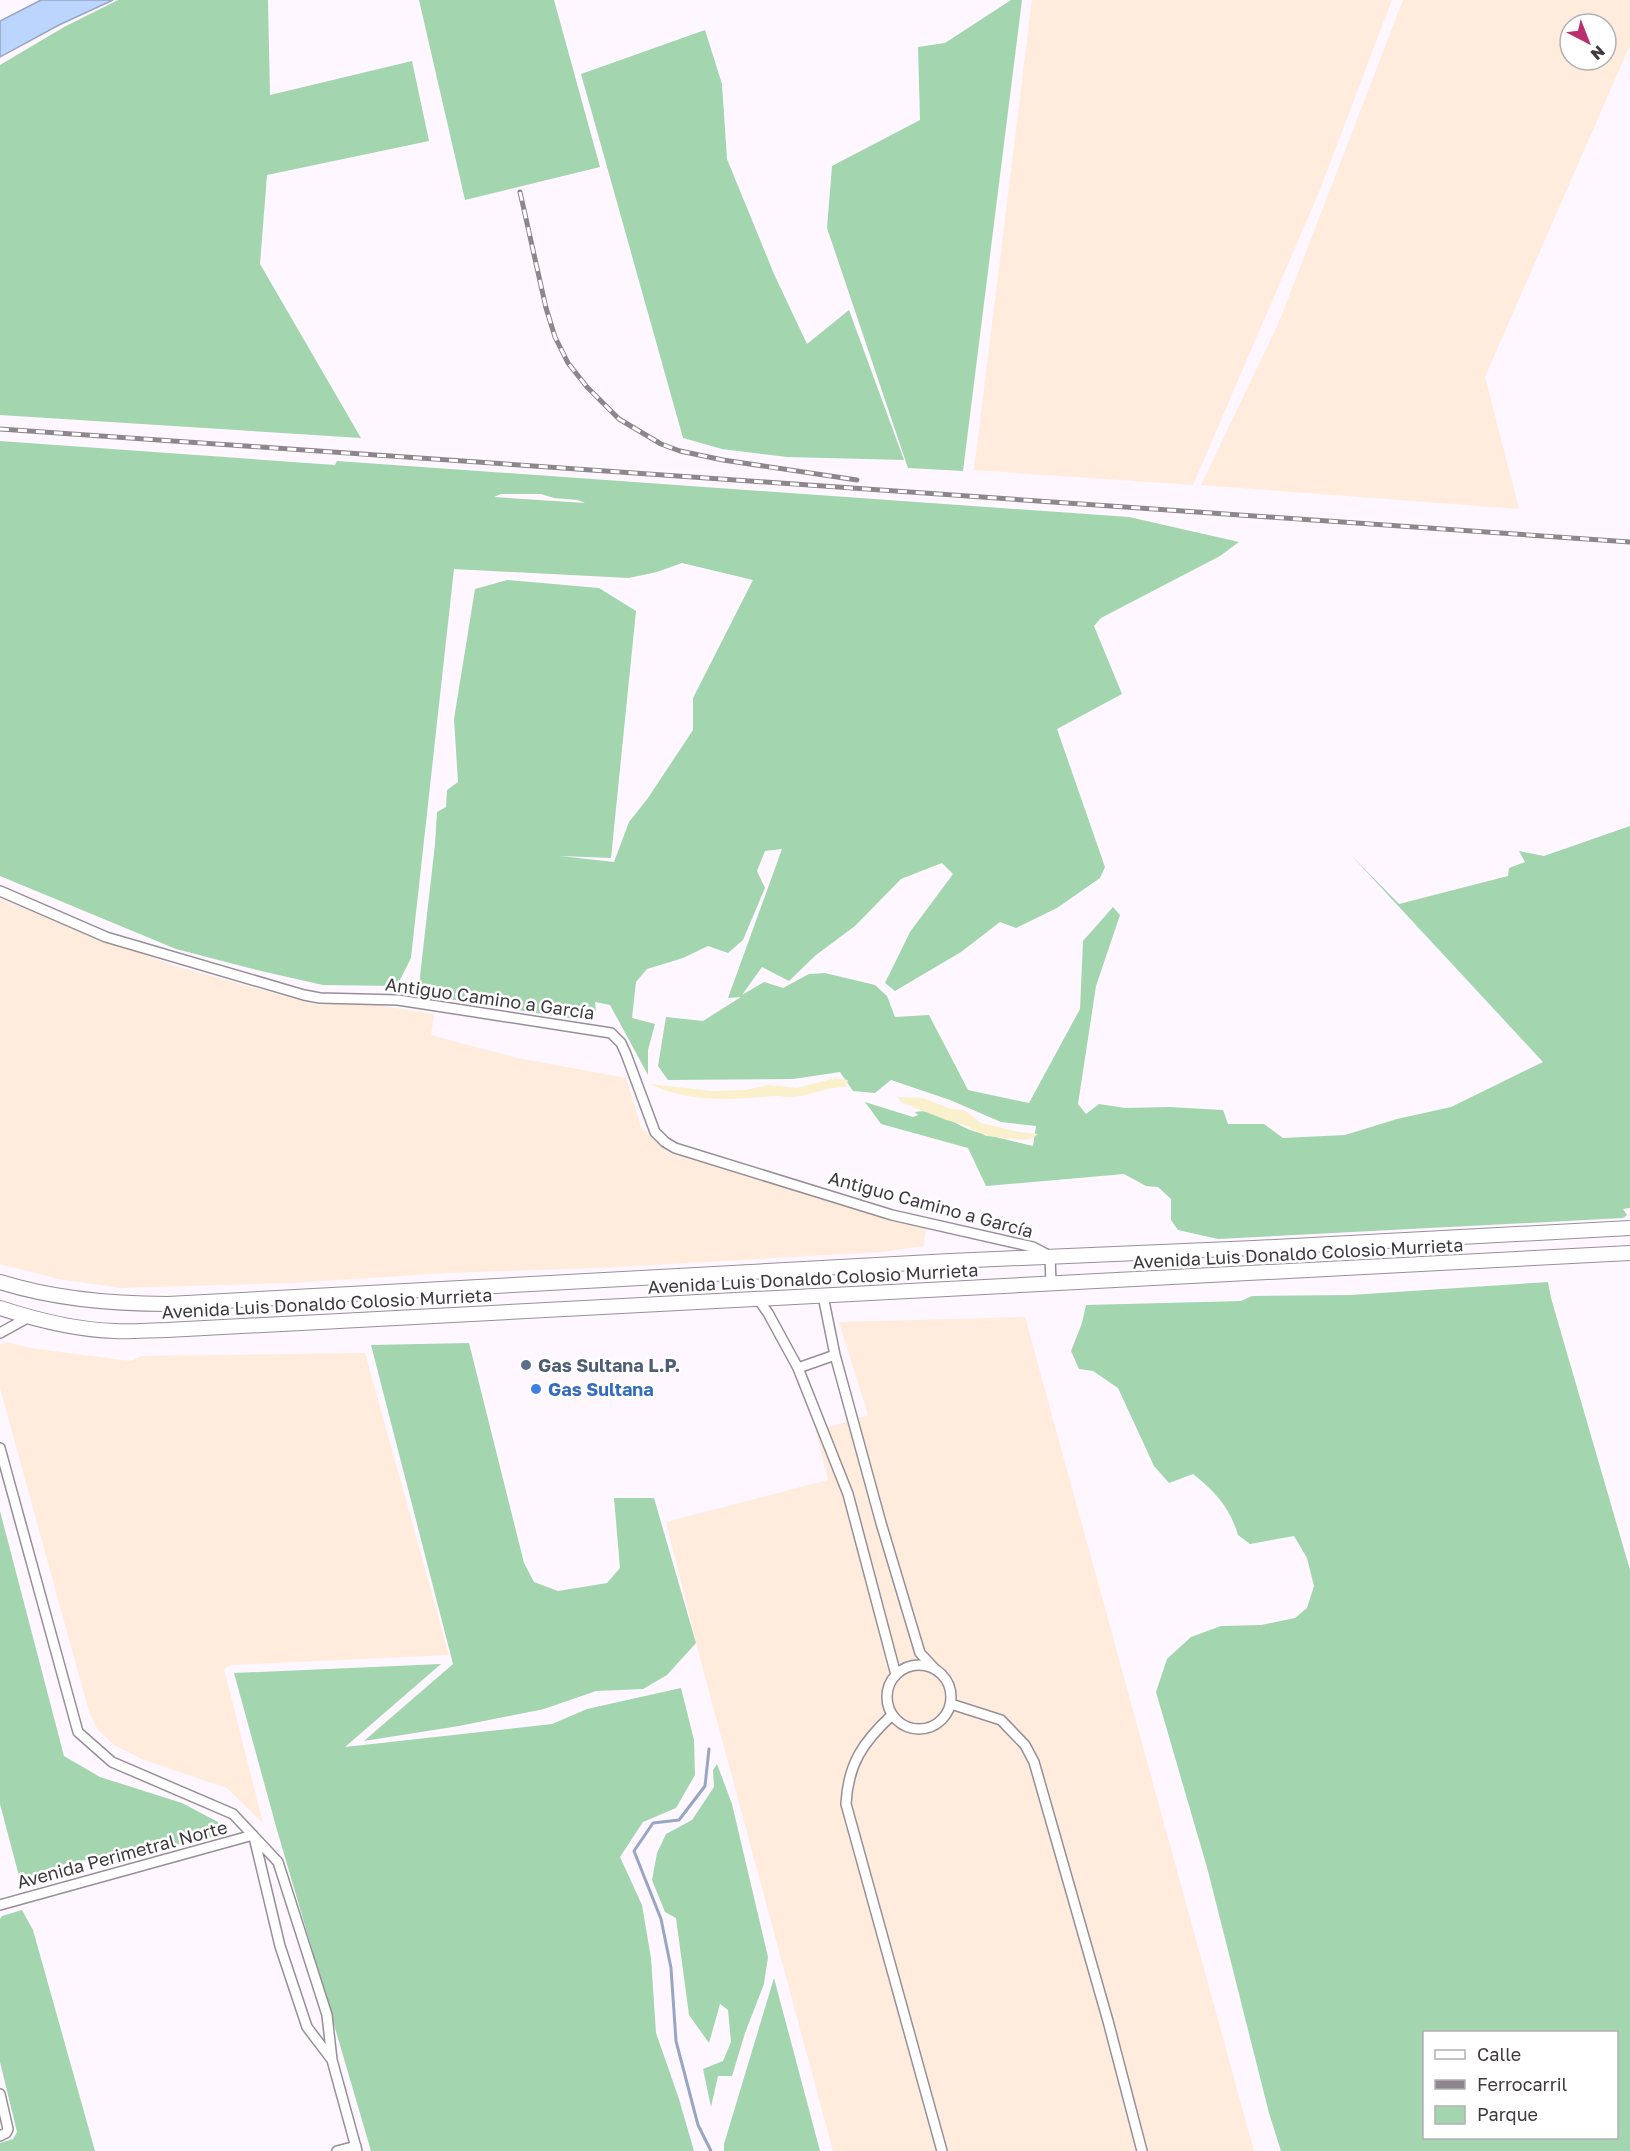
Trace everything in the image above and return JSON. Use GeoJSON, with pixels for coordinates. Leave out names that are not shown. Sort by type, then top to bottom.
{"type":"FeatureCollection","features":[{"type":"Feature","properties":{"kind":"main road","name":"Avenida Luis Donaldo Colosio Murrieta"},"geometry":{"type":"LineString","coordinates":[[0,1282],[37,1292],[118,1304],[238,1300],[1050,1256],[1254,1248],[1630,1228]]}},
{"type":"Feature","properties":{"kind":"main road","name":"Avenida Luis Donaldo Colosio Murrieta"},"geometry":{"type":"LineString","coordinates":[[0,1308],[77,1328],[114,1331],[1630,1253]]}},
{"type":"Feature","properties":{"kind":"main road"},"geometry":{"type":"LineString","coordinates":[[238,1300],[239,1326]]}},
{"type":"Feature","properties":{"kind":"street","name":"Antiguo Camino a García"},"geometry":{"type":"LineString","coordinates":[[0,891],[106,937],[304,995],[320,998],[398,1000],[611,1033],[624,1048],[656,1132],[664,1142],[675,1148],[892,1215],[1033,1247],[1050,1256]]}},
{"type":"Feature","properties":{"kind":"street"},"geometry":{"type":"LineString","coordinates":[[1050,1256],[1051,1283]]}},
{"type":"Feature","properties":{"kind":"street"},"geometry":{"type":"LineString","coordinates":[[823,1296],[835,1356],[879,1516],[920,1653],[933,1668]]}},
{"type":"Feature","properties":{"kind":"street"},"geometry":{"type":"LineString","coordinates":[[759,1299],[798,1368],[848,1494],[896,1675]]}},
{"type":"Feature","properties":{"kind":"street"},"geometry":{"type":"LineString","coordinates":[[0,1333],[29,1317]]}},
{"type":"Feature","properties":{"kind":"street"},"geometry":{"type":"LineString","coordinates":[[798,1368],[835,1356]]}},
{"type":"Feature","properties":{"kind":"street"},"geometry":{"type":"LineString","coordinates":[[0,1448],[78,1732],[112,1762],[233,1814],[278,1862],[327,2015],[332,2060],[357,2148],[337,2151]]}},
{"type":"Feature","properties":{"kind":"street"},"geometry":{"type":"LineString","coordinates":[[913,1665],[933,1668],[942,1674],[948,1683],[951,1704],[947,1714],[931,1728],[920,1730],[909,1728],[892,1715],[888,1706],[887,1695],[890,1684],[896,1675],[913,1665]]}},
{"type":"Feature","properties":{"kind":"street"},"geometry":{"type":"LineString","coordinates":[[951,1704],[1001,1720],[1025,1745],[1034,1762],[1108,2021],[1142,2151]]}},
{"type":"Feature","properties":{"kind":"street"},"geometry":{"type":"LineString","coordinates":[[892,1715],[874,1733],[853,1765],[847,1785],[846,1804],[942,2151]]}},
{"type":"Feature","properties":{"kind":"street"},"geometry":{"type":"LineString","coordinates":[[253,1835],[280,1946],[307,2027],[332,2060]]}},
{"type":"Feature","properties":{"kind":"street","name":"Avenida Perimetral Norte"},"geometry":{"type":"LineString","coordinates":[[0,1905],[253,1835]]}},
{"type":"Feature","properties":{"kind":"street"},"geometry":{"type":"LineString","coordinates":[[0,2094],[4,2133]]}},
{"type":"Feature","properties":{"kind":"shaded area"},"geometry":{"type":"Polygon","coordinates":[[[1032,0],[1392,0],[1319,192],[1193,485],[974,470],[1032,0]]]}},
{"type":"Feature","properties":{"kind":"shaded area"},"geometry":{"type":"Polygon","coordinates":[[[1403,0],[1630,0],[1630,45],[1485,377],[1519,509],[1201,485],[1279,322],[1403,0]]]}},
{"type":"Feature","properties":{"kind":"shaded area"},"geometry":{"type":"Polygon","coordinates":[[[0,899],[172,965],[317,1005],[358,1002],[434,1014],[431,1035],[518,1058],[626,1078],[641,1127],[669,1153],[926,1227],[924,1246],[882,1252],[619,1267],[448,1273],[290,1283],[122,1288],[58,1279],[0,1264],[0,899]]]}},
{"type":"Feature","properties":{"kind":"shaded area"},"geometry":{"type":"Polygon","coordinates":[[[1025,1317],[1254,2151],[833,2151],[701,1662],[666,1522],[828,1480],[816,1431],[868,1415],[839,1322],[1025,1317]]]}},
{"type":"Feature","properties":{"kind":"shaded area"},"geometry":{"type":"Polygon","coordinates":[[[7,1342],[30,1348],[131,1361],[141,1356],[365,1353],[449,1655],[231,1665],[224,1669],[263,1823],[227,1788],[144,1760],[114,1745],[98,1730],[89,1712],[0,1388],[0,1344],[7,1342]]]}},
{"type":"Feature","properties":{"kind":"green space"},"geometry":{"type":"Polygon","coordinates":[[[118,0],[268,0],[270,95],[412,61],[429,141],[267,175],[260,264],[361,438],[0,415],[0,65],[64,27],[118,0]]]}},
{"type":"Feature","properties":{"kind":"green space"},"geometry":{"type":"Polygon","coordinates":[[[419,0],[554,0],[600,167],[465,200],[419,0]]]}},
{"type":"Feature","properties":{"kind":"green space"},"geometry":{"type":"Polygon","coordinates":[[[1011,0],[1022,0],[963,471],[908,468],[827,228],[832,166],[920,120],[918,47],[945,43],[1011,0]]]}},
{"type":"Feature","properties":{"kind":"green space"},"geometry":{"type":"Polygon","coordinates":[[[705,30],[722,84],[727,159],[774,274],[807,344],[849,310],[904,460],[787,457],[722,449],[683,438],[581,74],[705,30]]]}},
{"type":"Feature","properties":{"kind":"green space"},"geometry":{"type":"Polygon","coordinates":[[[0,441],[335,465],[337,461],[1129,517],[1239,542],[1220,556],[1101,618],[1094,626],[1122,694],[1057,729],[1105,867],[1100,878],[1057,908],[1016,928],[1000,922],[961,952],[895,991],[885,983],[910,932],[953,874],[942,863],[901,879],[855,926],[816,955],[789,981],[762,967],[742,995],[764,982],[783,988],[809,974],[825,973],[875,985],[887,996],[895,1017],[929,1015],[968,1090],[1029,1103],[1080,1009],[1083,941],[1113,907],[1120,915],[1096,986],[1078,1104],[1086,1114],[1099,1104],[1125,1108],[1169,1107],[1223,1110],[1228,1124],[1264,1124],[1283,1138],[1345,1135],[1397,1119],[1451,1107],[1543,1062],[1350,854],[1399,904],[1508,876],[1509,868],[1525,862],[1519,851],[1544,856],[1630,826],[1630,1208],[1623,1209],[1627,1215],[1623,1218],[1218,1239],[1178,1230],[1171,1220],[1171,1199],[1158,1187],[1146,1186],[1124,1174],[986,1186],[968,1148],[881,1124],[865,1102],[913,1117],[918,1115],[915,1112],[931,1112],[973,1131],[1033,1146],[1036,1126],[1001,1122],[950,1100],[891,1080],[875,1093],[853,1091],[840,1072],[793,1079],[668,1080],[658,1066],[666,1017],[703,1021],[741,997],[728,998],[782,849],[765,851],[757,871],[765,888],[743,940],[728,953],[708,946],[683,958],[647,969],[636,982],[632,1018],[655,1024],[648,1050],[648,1075],[610,1005],[595,1002],[596,1012],[580,1020],[418,994],[437,812],[446,807],[447,790],[458,782],[454,719],[475,589],[507,580],[599,588],[636,611],[611,858],[560,856],[614,862],[629,822],[648,798],[693,730],[693,698],[753,580],[682,563],[657,572],[629,578],[454,569],[411,958],[397,986],[323,985],[176,949],[0,876],[0,441]],[[501,494],[494,497],[585,503],[541,494],[501,494]]]}},
{"type":"Feature","properties":{"kind":"green space"},"geometry":{"type":"Polygon","coordinates":[[[1548,1282],[1630,1570],[1630,2151],[1281,2151],[1269,2113],[1208,1871],[1156,1692],[1167,1659],[1191,1637],[1221,1626],[1261,1625],[1295,1618],[1307,1608],[1314,1586],[1307,1558],[1294,1536],[1250,1544],[1238,1535],[1231,1516],[1221,1501],[1193,1474],[1169,1483],[1154,1466],[1118,1388],[1093,1371],[1079,1369],[1071,1351],[1086,1305],[1241,1301],[1252,1296],[1350,1295],[1548,1282]]]}},
{"type":"Feature","properties":{"kind":"green space"},"geometry":{"type":"Polygon","coordinates":[[[469,1343],[524,1563],[534,1582],[558,1591],[607,1583],[620,1568],[614,1498],[654,1498],[696,1643],[667,1675],[643,1689],[596,1691],[544,1709],[459,1726],[364,1741],[453,1664],[371,1345],[469,1343]]]}},
{"type":"Feature","properties":{"kind":"green space"},"geometry":{"type":"Polygon","coordinates":[[[0,1511],[64,1756],[100,1777],[182,1803],[218,1822],[218,1836],[126,1855],[70,1862],[20,1880],[0,1804],[0,1511]]]}},
{"type":"Feature","properties":{"kind":"green space"},"geometry":{"type":"Polygon","coordinates":[[[441,1664],[345,1747],[552,1724],[587,1709],[681,1688],[694,1740],[695,1775],[676,1808],[643,1822],[620,1857],[642,1905],[651,1958],[656,2033],[694,2151],[371,2151],[277,1830],[234,1673],[441,1664]]]}},
{"type":"Feature","properties":{"kind":"green space"},"geometry":{"type":"Polygon","coordinates":[[[717,1764],[732,1804],[768,1957],[764,1984],[745,2033],[732,2076],[718,2076],[711,2107],[703,2069],[723,2061],[731,2042],[728,2010],[720,2004],[709,2043],[689,2015],[676,1918],[665,1912],[652,1880],[657,1853],[666,1834],[692,1820],[714,1787],[713,1770],[717,1764]]]}},
{"type":"Feature","properties":{"kind":"green space"},"geometry":{"type":"Polygon","coordinates":[[[22,1910],[33,1930],[95,2151],[0,2151],[0,2143],[13,2139],[17,2132],[0,2062],[0,1919],[2,1916],[22,1910]]]}},
{"type":"Feature","properties":{"kind":"green space"},"geometry":{"type":"Polygon","coordinates":[[[774,1978],[820,2151],[724,2151],[724,2144],[774,1978]]]}},
{"type":"Feature","properties":{"kind":"sand"},"geometry":{"type":"Polygon","coordinates":[[[835,1078],[848,1080],[846,1087],[789,1097],[711,1099],[680,1094],[650,1084],[712,1091],[746,1090],[768,1085],[797,1088],[835,1078]]]}},
{"type":"Feature","properties":{"kind":"sand"},"geometry":{"type":"Polygon","coordinates":[[[897,1097],[923,1098],[951,1109],[964,1110],[981,1123],[1038,1134],[1024,1140],[986,1136],[965,1125],[901,1102],[897,1097]]]}},
{"type":"Feature","properties":{"kind":"water"},"geometry":{"type":"Polygon","coordinates":[[[41,0],[113,0],[59,25],[0,57],[0,21],[41,0]]]}},
{"type":"Feature","properties":{"kind":"waterway"},"geometry":{"type":"LineString","coordinates":[[709,1749],[705,1786],[679,1820],[653,1823],[634,1851],[661,1919],[671,1968],[676,2041],[698,2125],[711,2151]]}},
{"type":"Feature","properties":{"kind":"railway"},"geometry":{"type":"LineString","coordinates":[[520,192],[546,308],[555,337],[568,363],[587,387],[619,419],[661,444],[680,451],[723,460],[857,480]]}},
{"type":"Feature","properties":{"kind":"railway"},"geometry":{"type":"LineString","coordinates":[[0,429],[1630,542]]}},
{"type":"Feature","properties":{"kind":"place","name":"Gas Sultana L.P."},"geometry":{"type":"Point","coordinates":[526,1365]}},
{"type":"Feature","properties":{"kind":"place","name":"Gas Sultana"},"geometry":{"type":"Point","coordinates":[536,1389]}}]}
